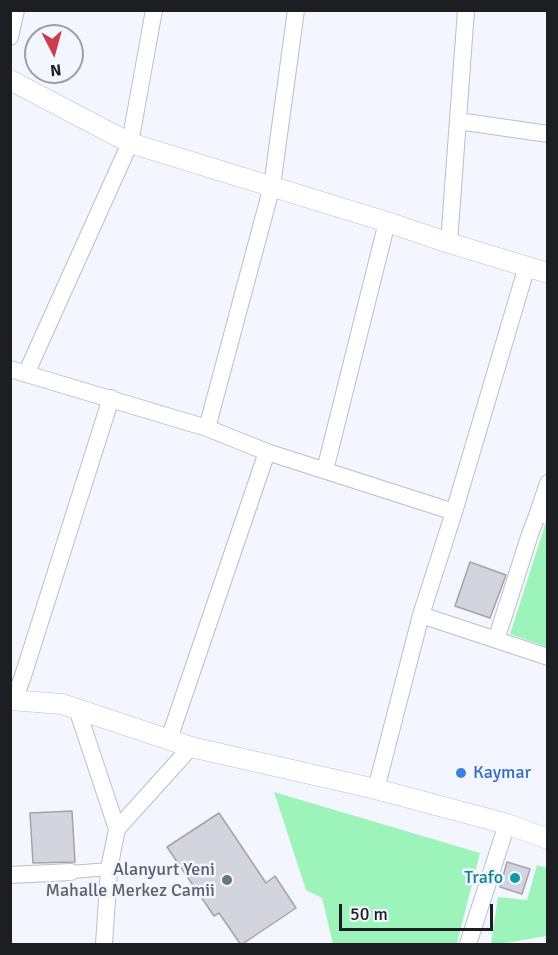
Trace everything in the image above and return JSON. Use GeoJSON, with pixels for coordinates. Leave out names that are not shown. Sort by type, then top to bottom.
{"type":"FeatureCollection","features":[{"type":"Feature","properties":{"kind":"street"},"geometry":{"type":"LineString","coordinates":[[10,37],[16,10]]}},
{"type":"Feature","properties":{"kind":"street"},"geometry":{"type":"LineString","coordinates":[[154,10],[130,143],[18,371],[207,428],[267,452],[454,512]]}},
{"type":"Feature","properties":{"kind":"street"},"geometry":{"type":"LineString","coordinates":[[207,428],[272,186],[296,10]]}},
{"type":"Feature","properties":{"kind":"street"},"geometry":{"type":"LineString","coordinates":[[449,243],[465,10]]}},
{"type":"Feature","properties":{"kind":"street"},"geometry":{"type":"LineString","coordinates":[[10,80],[130,143],[548,273]]}},
{"type":"Feature","properties":{"kind":"street"},"geometry":{"type":"LineString","coordinates":[[458,121],[548,134]]}},
{"type":"Feature","properties":{"kind":"street"},"geometry":{"type":"LineString","coordinates":[[325,470],[387,222]]}},
{"type":"Feature","properties":{"kind":"street"},"geometry":{"type":"LineString","coordinates":[[376,789],[421,615],[527,266]]}},
{"type":"Feature","properties":{"kind":"street"},"geometry":{"type":"LineString","coordinates":[[111,398],[16,677],[12,700],[62,704],[191,747],[376,789],[507,824],[548,839]]}},
{"type":"Feature","properties":{"kind":"street"},"geometry":{"type":"LineString","coordinates":[[169,739],[267,452]]}},
{"type":"Feature","properties":{"kind":"street"},"geometry":{"type":"LineString","coordinates":[[496,640],[530,534],[543,514],[548,483]]}},
{"type":"Feature","properties":{"kind":"street"},"geometry":{"type":"LineString","coordinates":[[421,615],[548,657]]}},
{"type":"Feature","properties":{"kind":"street"},"geometry":{"type":"LineString","coordinates":[[77,709],[117,829],[109,869],[104,945]]}},
{"type":"Feature","properties":{"kind":"street"},"geometry":{"type":"LineString","coordinates":[[117,829],[191,747]]}},
{"type":"Feature","properties":{"kind":"street"},"geometry":{"type":"LineString","coordinates":[[468,945],[507,824]]}},
{"type":"Feature","properties":{"kind":"street"},"geometry":{"type":"LineString","coordinates":[[10,875],[109,869]]}},
{"type":"Feature","properties":{"kind":"green space"},"geometry":{"type":"Polygon","coordinates":[[[545,525],[548,526],[547,647],[510,634],[545,525]]]}},
{"type":"Feature","properties":{"kind":"green space"},"geometry":{"type":"Polygon","coordinates":[[[274,792],[480,853],[457,943],[333,944],[322,898],[306,890],[274,792]]]}},
{"type":"Feature","properties":{"kind":"green space"},"geometry":{"type":"Polygon","coordinates":[[[537,865],[547,868],[547,936],[491,944],[498,897],[527,900],[537,865]]]}},
{"type":"Feature","properties":{"kind":"building"},"geometry":{"type":"Polygon","coordinates":[[[470,562],[506,575],[490,618],[455,606],[470,562]]]}},
{"type":"Feature","properties":{"kind":"building"},"geometry":{"type":"Polygon","coordinates":[[[72,811],[75,862],[33,863],[30,813],[72,811]]]}},
{"type":"Feature","properties":{"kind":"building","name":"Alanyurt Yeni Mahalle Merkez Camii"},"geometry":{"type":"Polygon","coordinates":[[[219,813],[266,883],[275,876],[296,908],[241,945],[219,913],[214,916],[167,847],[219,813]]]}},
{"type":"Feature","properties":{"kind":"building","name":"Trafo"},"geometry":{"type":"Polygon","coordinates":[[[507,862],[530,869],[522,894],[500,887],[507,862]]]}},
{"type":"Feature","properties":{"kind":"place","name":"Kaymar"},"geometry":{"type":"Point","coordinates":[461,773]}},
{"type":"Feature","properties":{"kind":"place","name":"Trafo"},"geometry":{"type":"Point","coordinates":[515,878]}},
{"type":"Feature","properties":{"kind":"place","name":"Alanyurt Yeni Mahalle Merkez Camii"},"geometry":{"type":"Point","coordinates":[227,880]}}]}
